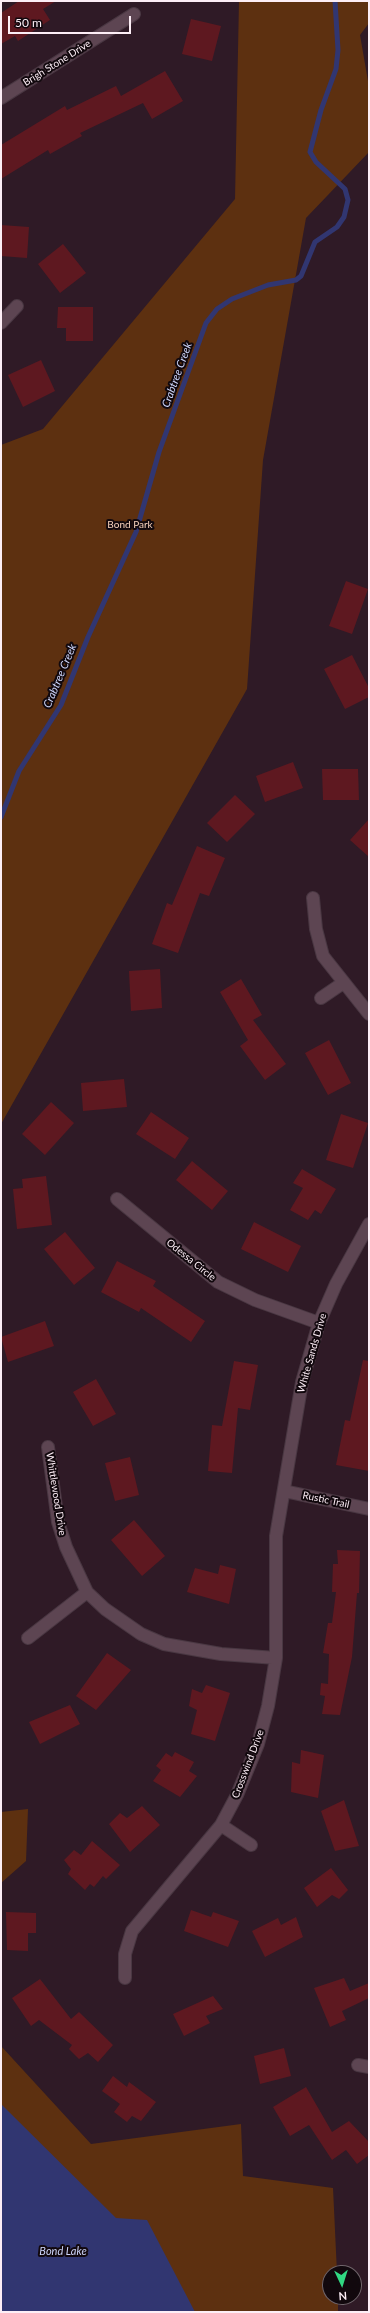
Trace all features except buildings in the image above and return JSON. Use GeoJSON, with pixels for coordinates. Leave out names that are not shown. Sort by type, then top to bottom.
{"type":"FeatureCollection","features":[{"type":"Feature","properties":{"kind":"street","name":"Brigh Stone Drive"},"geometry":{"type":"LineString","coordinates":[[1,98],[134,14]]}},
{"type":"Feature","properties":{"kind":"street"},"geometry":{"type":"LineString","coordinates":[[1,323],[17,306]]}},
{"type":"Feature","properties":{"kind":"street"},"geometry":{"type":"LineString","coordinates":[[313,898],[316,929],[323,956],[369,1014]]}},
{"type":"Feature","properties":{"kind":"street"},"geometry":{"type":"LineString","coordinates":[[321,998],[343,983]]}},
{"type":"Feature","properties":{"kind":"street","name":"Odessa Circle"},"geometry":{"type":"LineString","coordinates":[[117,1199],[218,1282],[255,1300],[319,1323]]}},
{"type":"Feature","properties":{"kind":"street","name":"White Sands Drive"},"geometry":{"type":"LineString","coordinates":[[284,1491],[302,1382],[319,1323],[336,1284],[369,1224]]}},
{"type":"Feature","properties":{"kind":"street","name":"Whittlewood Drive"},"geometry":{"type":"LineString","coordinates":[[48,1447],[62,1535],[72,1564],[87,1592],[123,1624],[164,1644],[221,1654],[276,1658]]}},
{"type":"Feature","properties":{"kind":"street","name":"Rustic Trail"},"geometry":{"type":"LineString","coordinates":[[284,1491],[369,1509]]}},
{"type":"Feature","properties":{"kind":"street","name":"Crosswind Drive"},"geometry":{"type":"LineString","coordinates":[[124,1978],[125,1954],[132,1931],[221,1825],[237,1795],[258,1744],[268,1706],[276,1658],[276,1536],[284,1491]]}},
{"type":"Feature","properties":{"kind":"street"},"geometry":{"type":"LineString","coordinates":[[28,1638],[87,1592]]}},
{"type":"Feature","properties":{"kind":"street"},"geometry":{"type":"LineString","coordinates":[[221,1825],[251,1845]]}},
{"type":"Feature","properties":{"kind":"green space","name":"Bond Park"},"geometry":{"type":"Polygon","coordinates":[[[239,1],[369,1],[369,23],[360,35],[369,87],[369,152],[306,218],[263,460],[247,689],[1,1124],[1,445],[43,429],[235,199],[239,1]]]}},
{"type":"Feature","properties":{"kind":"green space"},"geometry":{"type":"Polygon","coordinates":[[[28,1809],[26,1861],[1,1883],[1,1812],[28,1809]]]}},
{"type":"Feature","properties":{"kind":"green space"},"geometry":{"type":"Polygon","coordinates":[[[1,2046],[91,2144],[241,2124],[243,2176],[333,2188],[337,2265],[322,2265],[322,2305],[338,2305],[338,2312],[1,2312],[1,2046]]]}},
{"type":"Feature","properties":{"kind":"water","name":"Bond Lake"},"geometry":{"type":"Polygon","coordinates":[[[1,2104],[116,2218],[147,2220],[195,2312],[1,2312],[1,2104]]]}},
{"type":"Feature","properties":{"kind":"waterway","name":"Crabtree Creek"},"geometry":{"type":"LineString","coordinates":[[1,817],[19,771],[61,705],[88,637],[136,532],[159,452],[206,323],[217,309],[232,299],[268,285],[296,280],[301,276],[315,242],[337,227],[344,217],[348,200],[345,189],[316,162],[310,152],[321,110],[336,69],[338,50],[335,1]]}}]}
